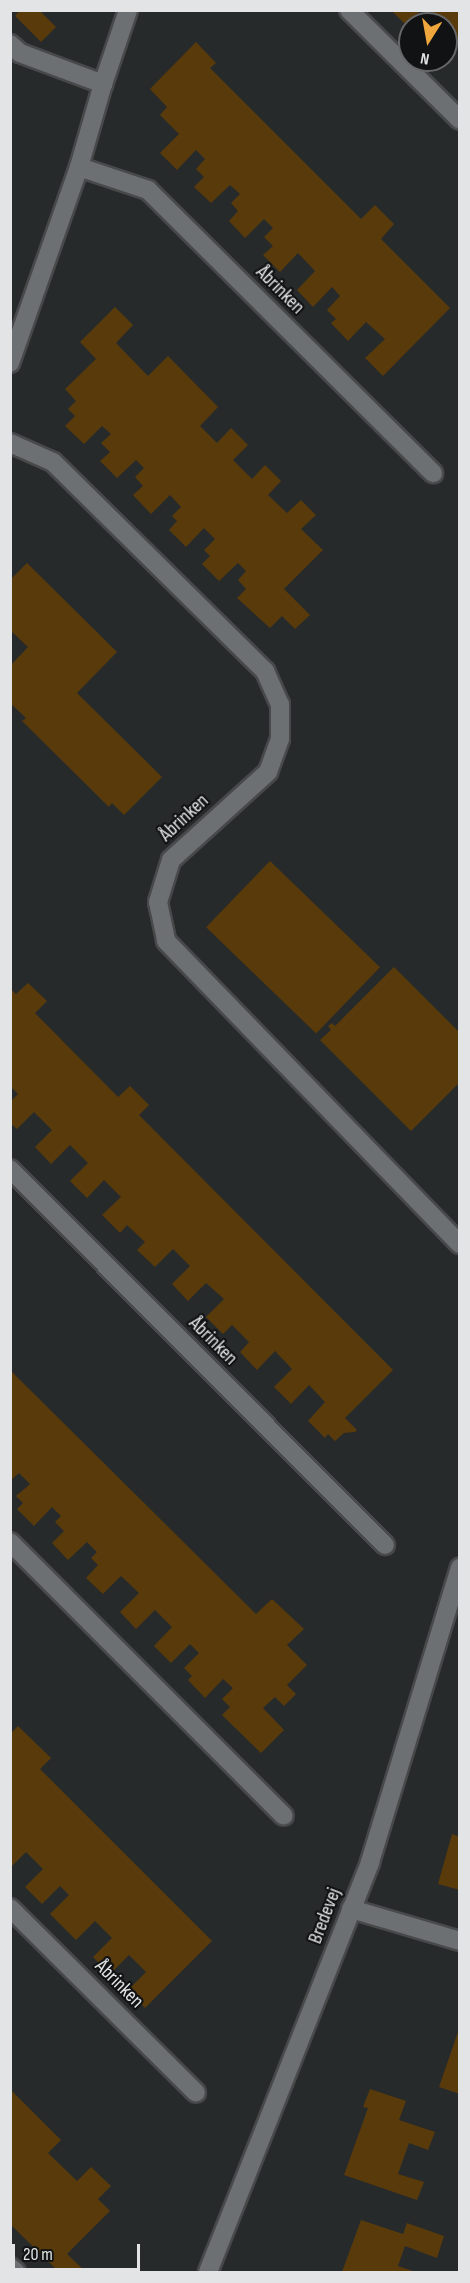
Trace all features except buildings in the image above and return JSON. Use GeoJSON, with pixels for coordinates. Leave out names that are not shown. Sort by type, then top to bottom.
{"type":"FeatureCollection","features":[{"type":"Feature","properties":{"kind":"street"},"geometry":{"type":"LineString","coordinates":[[11,360],[79,167],[103,84],[128,10]]}},
{"type":"Feature","properties":{"kind":"street"},"geometry":{"type":"LineString","coordinates":[[349,10],[459,120]]}},
{"type":"Feature","properties":{"kind":"street"},"geometry":{"type":"LineString","coordinates":[[10,44],[20,53],[103,84]]}},
{"type":"Feature","properties":{"kind":"street","name":"Åbrinken"},"geometry":{"type":"LineString","coordinates":[[79,167],[148,190],[433,473]]}},
{"type":"Feature","properties":{"kind":"street","name":"Åbrinken"},"geometry":{"type":"LineString","coordinates":[[10,442],[53,462],[265,671],[280,704],[280,739],[268,772],[171,860],[158,902],[166,941],[459,1244]]}},
{"type":"Feature","properties":{"kind":"street","name":"Åbrinken"},"geometry":{"type":"LineString","coordinates":[[10,1169],[385,1545]]}},
{"type":"Feature","properties":{"kind":"street"},"geometry":{"type":"LineString","coordinates":[[10,1542],[284,1815]]}},
{"type":"Feature","properties":{"kind":"street","name":"Bredevej"},"geometry":{"type":"LineString","coordinates":[[208,2272],[370,1862],[459,1567]]}},
{"type":"Feature","properties":{"kind":"street","name":"Åbrinken"},"geometry":{"type":"LineString","coordinates":[[10,1908],[196,2092]]}},
{"type":"Feature","properties":{"kind":"street"},"geometry":{"type":"LineString","coordinates":[[351,1910],[459,1941]]}},
{"type":"Feature","properties":{"kind":"street"},"geometry":{"type":"LineString","coordinates":[[10,2267],[16,2272]]}}]}
